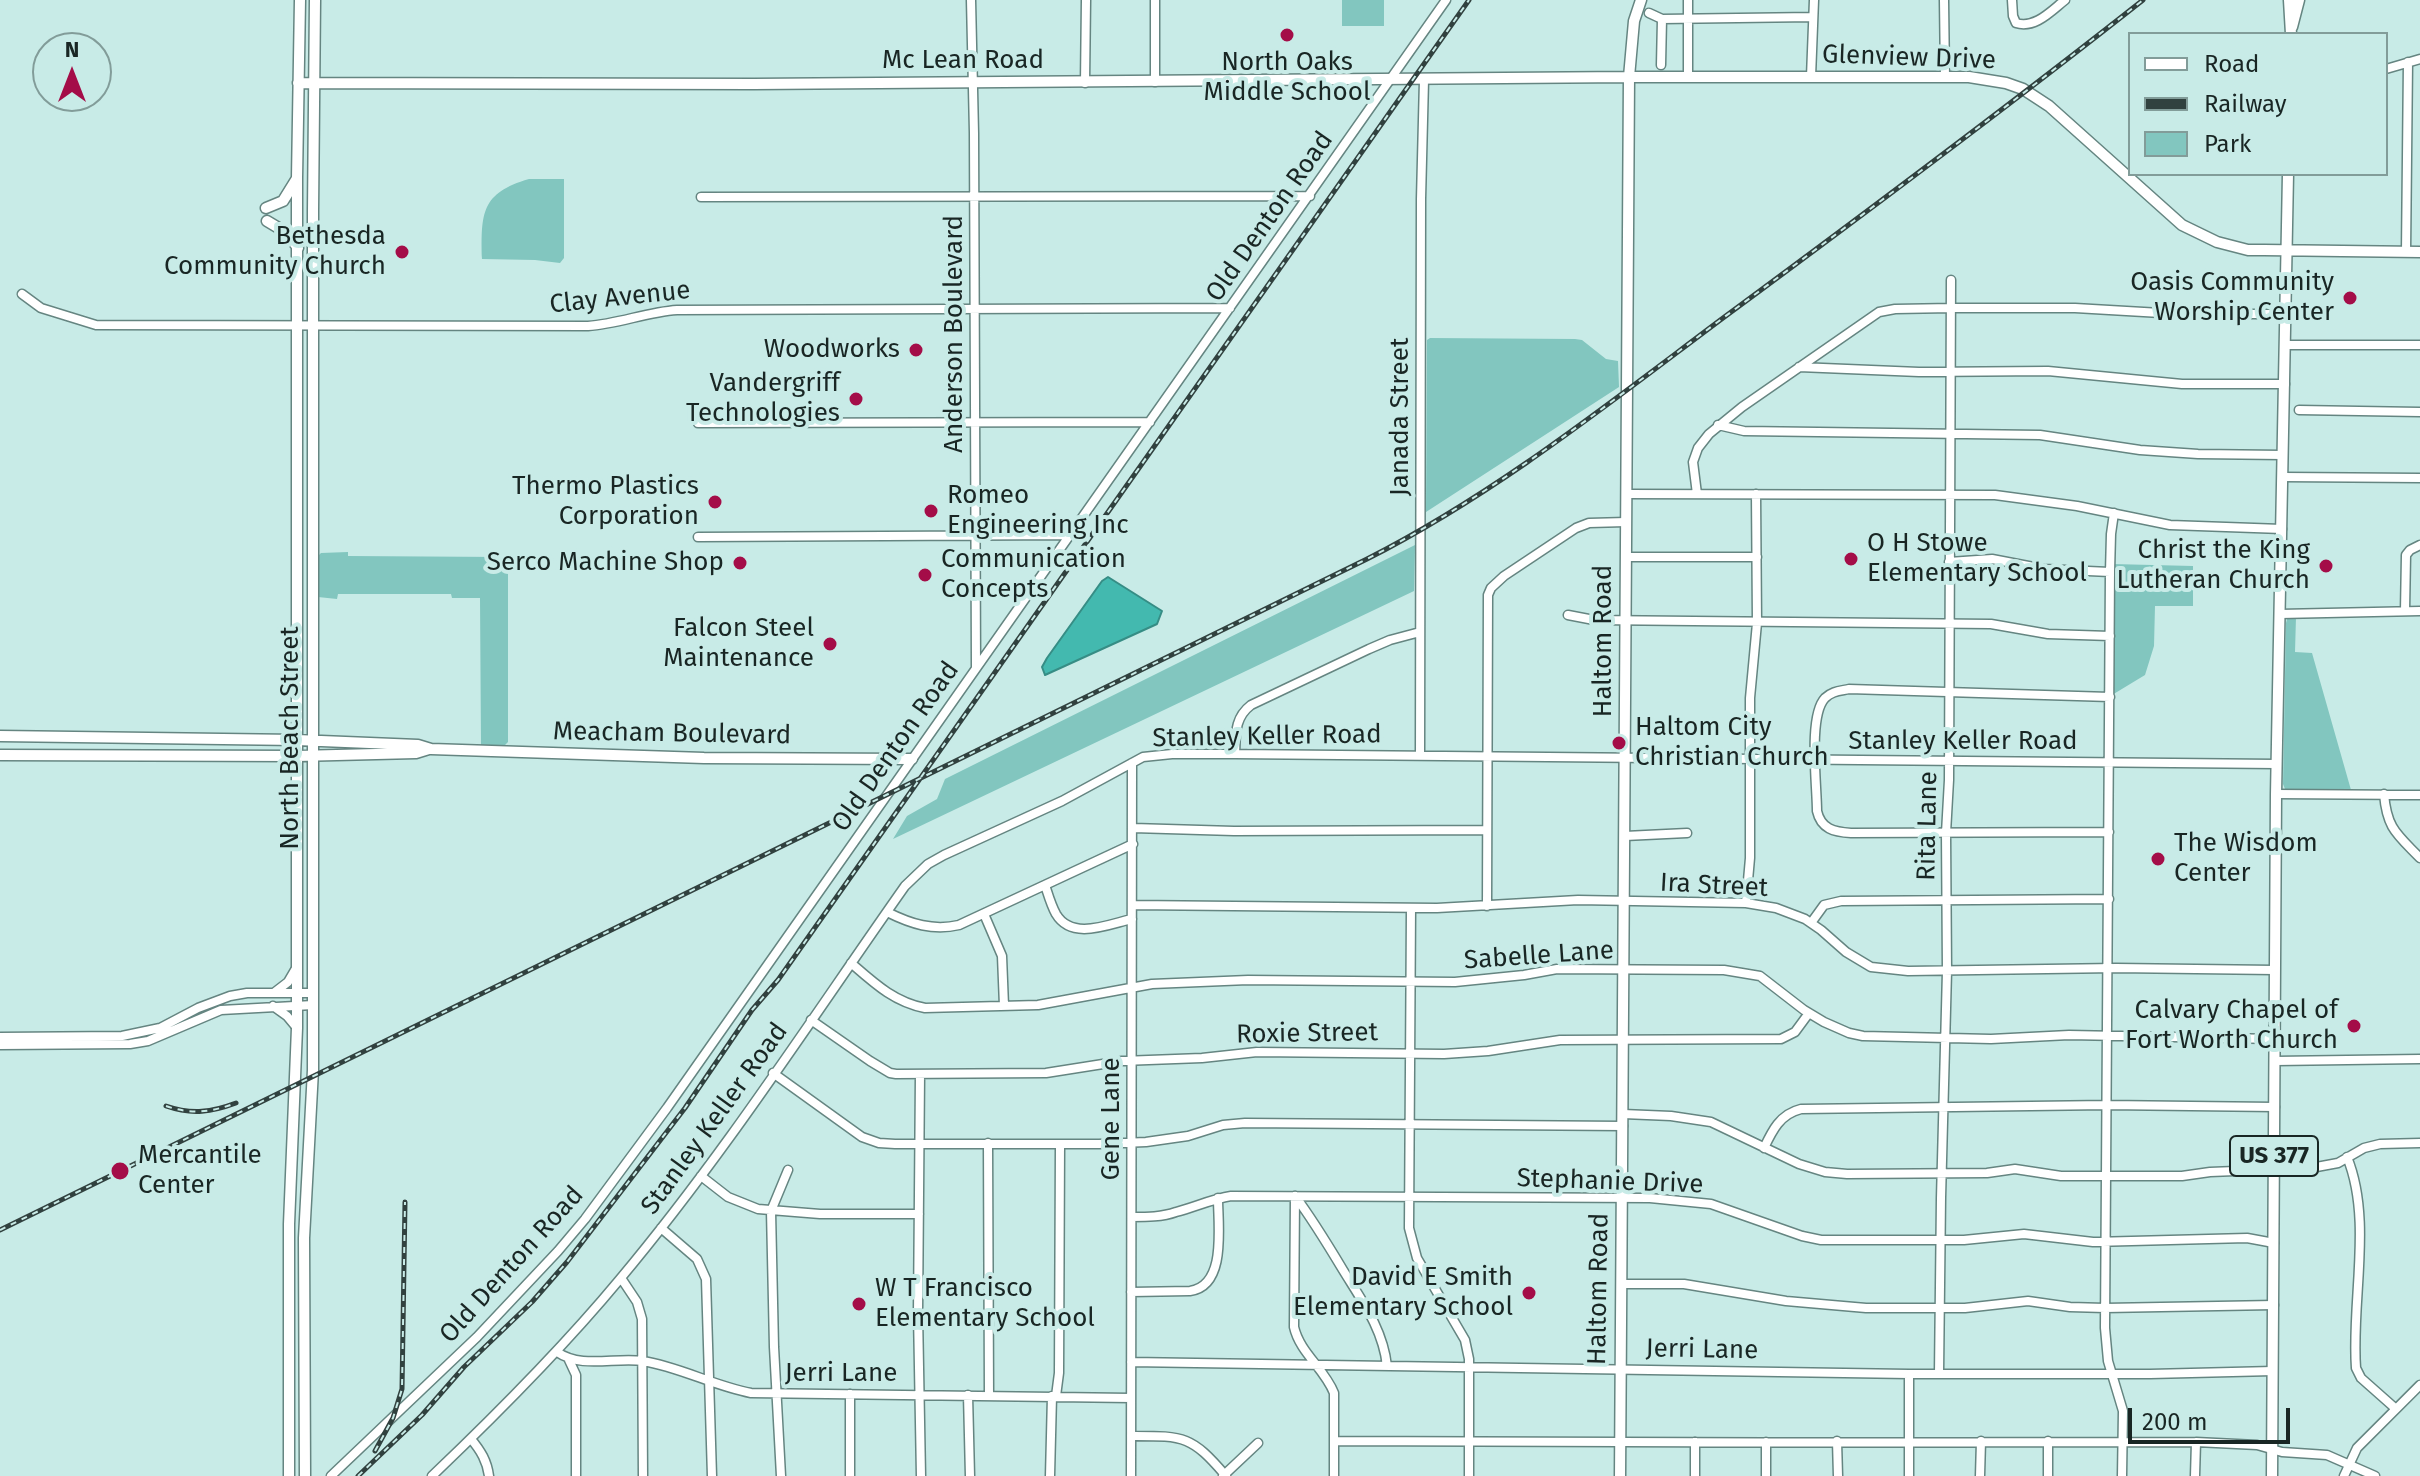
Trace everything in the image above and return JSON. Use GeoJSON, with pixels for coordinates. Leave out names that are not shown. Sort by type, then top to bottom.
{"type":"FeatureCollection","features":[{"type":"Feature","properties":{"kind":"main road","name":"North Beach Street"},"geometry":{"type":"LineString","coordinates":[[289,1476],[289,1224],[297,1028],[297,178],[300,0]]}},
{"type":"Feature","properties":{"kind":"main road","name":"North Beach Street"},"geometry":{"type":"LineString","coordinates":[[307,1473],[304,1224],[313,1070],[315,0]]}},
{"type":"Feature","properties":{"kind":"main road","name":"Haltom Road"},"geometry":{"type":"LineString","coordinates":[[1620,1476],[1629,77],[1632,33],[1641,0]]}},
{"type":"Feature","properties":{"kind":"main road"},"geometry":{"type":"LineString","coordinates":[[2289,0],[2291,31]]}},
{"type":"Feature","properties":{"kind":"main road"},"geometry":{"type":"LineString","coordinates":[[2291,31],[2299,0]]}},
{"type":"Feature","properties":{"kind":"main road","name":"Mc Lean Road"},"geometry":{"type":"LineString","coordinates":[[298,83],[1085,83],[1629,77]]}},
{"type":"Feature","properties":{"kind":"main road","name":"Glenview Drive"},"geometry":{"type":"LineString","coordinates":[[1629,77],[1945,77],[2006,83],[2027,92],[2058,114],[2182,225],[2217,242],[2248,250],[2420,252]]}},
{"type":"Feature","properties":{"kind":"main road","name":"US 377"},"geometry":{"type":"LineString","coordinates":[[2272,1476],[2276,794],[2288,176]]}},
{"type":"Feature","properties":{"kind":"main road"},"geometry":{"type":"LineString","coordinates":[[297,178],[283,201],[266,208],[297,208]]}},
{"type":"Feature","properties":{"kind":"main road"},"geometry":{"type":"LineString","coordinates":[[297,222],[267,221],[287,233],[298,248]]}},
{"type":"Feature","properties":{"kind":"main road"},"geometry":{"type":"LineString","coordinates":[[298,603],[313,603]]}},
{"type":"Feature","properties":{"kind":"main road"},"geometry":{"type":"LineString","coordinates":[[269,739],[285,730],[297,706]]}},
{"type":"Feature","properties":{"kind":"main road","name":"Meacham Boulevard"},"geometry":{"type":"LineString","coordinates":[[0,736],[314,740],[418,745],[431,749],[692,757],[912,759]]}},
{"type":"Feature","properties":{"kind":"main road","name":"Meacham Boulevard"},"geometry":{"type":"LineString","coordinates":[[0,755],[315,756],[416,753],[431,749]]}},
{"type":"Feature","properties":{"kind":"main road"},"geometry":{"type":"LineString","coordinates":[[269,756],[287,764],[297,781]]}},
{"type":"Feature","properties":{"kind":"main road"},"geometry":{"type":"LineString","coordinates":[[297,875],[314,874]]}},
{"type":"Feature","properties":{"kind":"main road"},"geometry":{"type":"LineString","coordinates":[[297,917],[314,917]]}},
{"type":"Feature","properties":{"kind":"main road"},"geometry":{"type":"LineString","coordinates":[[289,1224],[304,1224]]}},
{"type":"Feature","properties":{"kind":"main road"},"geometry":{"type":"LineString","coordinates":[[289,1335],[304,1335]]}},
{"type":"Feature","properties":{"kind":"street","name":"Anderson Boulevard"},"geometry":{"type":"LineString","coordinates":[[971,0],[976,668]]}},
{"type":"Feature","properties":{"kind":"street"},"geometry":{"type":"LineString","coordinates":[[1085,83],[1086,0]]}},
{"type":"Feature","properties":{"kind":"street"},"geometry":{"type":"LineString","coordinates":[[1155,0],[1155,82]]}},
{"type":"Feature","properties":{"kind":"street","name":"Old Denton Road"},"geometry":{"type":"LineString","coordinates":[[331,1476],[477,1337],[585,1219],[673,1099],[1446,0]]}},
{"type":"Feature","properties":{"kind":"street"},"geometry":{"type":"LineString","coordinates":[[1688,0],[1688,77]]}},
{"type":"Feature","properties":{"kind":"street"},"geometry":{"type":"LineString","coordinates":[[1811,77],[1814,0]]}},
{"type":"Feature","properties":{"kind":"street"},"geometry":{"type":"LineString","coordinates":[[1944,0],[1945,77]]}},
{"type":"Feature","properties":{"kind":"street"},"geometry":{"type":"LineString","coordinates":[[2012,0],[2016,23],[2024,26],[2034,24],[2065,0]]}},
{"type":"Feature","properties":{"kind":"street"},"geometry":{"type":"LineString","coordinates":[[1649,13],[1662,19],[1813,17]]}},
{"type":"Feature","properties":{"kind":"street"},"geometry":{"type":"LineString","coordinates":[[1661,65],[1662,19]]}},
{"type":"Feature","properties":{"kind":"street"},"geometry":{"type":"LineString","coordinates":[[2388,68],[2420,59]]}},
{"type":"Feature","properties":{"kind":"street"},"geometry":{"type":"LineString","coordinates":[[2406,252],[2408,62]]}},
{"type":"Feature","properties":{"kind":"street","name":"Janada Street"},"geometry":{"type":"LineString","coordinates":[[1420,756],[1424,80]]}},
{"type":"Feature","properties":{"kind":"street"},"geometry":{"type":"LineString","coordinates":[[701,197],[1310,196]]}},
{"type":"Feature","properties":{"kind":"street","name":"Rita Lane"},"geometry":{"type":"LineString","coordinates":[[1939,1373],[1947,971],[1951,280]]}},
{"type":"Feature","properties":{"kind":"street","name":"Clay Avenue"},"geometry":{"type":"LineString","coordinates":[[22,294],[41,308],[96,325],[588,326],[677,310],[1230,308]]}},
{"type":"Feature","properties":{"kind":"street"},"geometry":{"type":"LineString","coordinates":[[1697,494],[1693,470],[1695,455],[1702,441],[1718,425],[1879,312],[1895,309],[2075,308],[2178,314],[2286,314]]}},
{"type":"Feature","properties":{"kind":"street"},"geometry":{"type":"LineString","coordinates":[[2285,345],[2420,345]]}},
{"type":"Feature","properties":{"kind":"street"},"geometry":{"type":"LineString","coordinates":[[1798,367],[1951,372],[2048,371],[2182,384],[2285,384]]}},
{"type":"Feature","properties":{"kind":"street"},"geometry":{"type":"LineString","coordinates":[[2299,410],[2420,412]]}},
{"type":"Feature","properties":{"kind":"street"},"geometry":{"type":"LineString","coordinates":[[698,423],[1150,422]]}},
{"type":"Feature","properties":{"kind":"street"},"geometry":{"type":"LineString","coordinates":[[1718,425],[1744,431],[2040,435],[2140,450],[2283,455]]}},
{"type":"Feature","properties":{"kind":"street"},"geometry":{"type":"LineString","coordinates":[[2283,477],[2420,478]]}},
{"type":"Feature","properties":{"kind":"street"},"geometry":{"type":"LineString","coordinates":[[1626,494],[2018,497],[2170,525],[2282,529]]}},
{"type":"Feature","properties":{"kind":"street"},"geometry":{"type":"LineString","coordinates":[[1746,903],[1750,858],[1750,698],[1757,623],[1756,494]]}},
{"type":"Feature","properties":{"kind":"street"},"geometry":{"type":"LineString","coordinates":[[2114,513],[2110,572],[2105,1308],[2108,1361],[2123,1411],[2122,1476]]}},
{"type":"Feature","properties":{"kind":"street"},"geometry":{"type":"LineString","coordinates":[[1487,906],[1487,601],[1491,588],[1576,528],[1589,523],[1626,522]]}},
{"type":"Feature","properties":{"kind":"street"},"geometry":{"type":"LineString","coordinates":[[698,537],[1070,535]]}},
{"type":"Feature","properties":{"kind":"street"},"geometry":{"type":"LineString","coordinates":[[2405,611],[2406,555],[2420,545]]}},
{"type":"Feature","properties":{"kind":"street"},"geometry":{"type":"LineString","coordinates":[[1626,557],[1757,557]]}},
{"type":"Feature","properties":{"kind":"street"},"geometry":{"type":"LineString","coordinates":[[1949,562],[1992,559],[2044,569],[2110,572]]}},
{"type":"Feature","properties":{"kind":"street"},"geometry":{"type":"LineString","coordinates":[[2280,614],[2420,611]]}},
{"type":"Feature","properties":{"kind":"street"},"geometry":{"type":"LineString","coordinates":[[1568,615],[1594,620],[1991,624],[2048,634],[2110,636]]}},
{"type":"Feature","properties":{"kind":"street"},"geometry":{"type":"LineString","coordinates":[[1235,754],[1238,721],[1251,705],[1379,644],[1420,632]]}},
{"type":"Feature","properties":{"kind":"street"},"geometry":{"type":"LineString","coordinates":[[2109,832],[1851,833],[1831,830],[1819,819],[1817,811],[1817,718],[1824,699],[1833,692],[1849,689],[2110,697]]}},
{"type":"Feature","properties":{"kind":"street","name":"Stanley Keller Road"},"geometry":{"type":"LineString","coordinates":[[432,1476],[508,1404],[621,1278],[701,1176],[905,886],[928,864],[1062,801],[1143,757],[1158,754],[1235,754],[2277,764]]}},
{"type":"Feature","properties":{"kind":"street","name":"Gene Lane"},"geometry":{"type":"LineString","coordinates":[[1131,1476],[1132,763]]}},
{"type":"Feature","properties":{"kind":"street"},"geometry":{"type":"LineString","coordinates":[[2276,794],[2420,795]]}},
{"type":"Feature","properties":{"kind":"street"},"geometry":{"type":"LineString","coordinates":[[2384,794],[2390,826],[2420,858]]}},
{"type":"Feature","properties":{"kind":"street"},"geometry":{"type":"LineString","coordinates":[[1133,828],[1234,831],[1487,830]]}},
{"type":"Feature","properties":{"kind":"street"},"geometry":{"type":"LineString","coordinates":[[1625,836],[1687,833]]}},
{"type":"Feature","properties":{"kind":"street"},"geometry":{"type":"LineString","coordinates":[[887,912],[908,922],[935,928],[959,925],[1133,844]]}},
{"type":"Feature","properties":{"kind":"street"},"geometry":{"type":"LineString","coordinates":[[1045,885],[1059,919],[1072,927],[1087,929],[1132,919]]}},
{"type":"Feature","properties":{"kind":"street"},"geometry":{"type":"LineString","coordinates":[[1811,923],[1820,909],[1829,903],[2109,899]]}},
{"type":"Feature","properties":{"kind":"street","name":"Ira Street"},"geometry":{"type":"LineString","coordinates":[[1132,905],[1411,908],[1578,900],[1746,903],[1776,908],[1811,923],[1853,957],[1871,967],[1908,971],[2108,968],[2275,970]]}},
{"type":"Feature","properties":{"kind":"street"},"geometry":{"type":"LineString","coordinates":[[1411,908],[1409,1228],[1414,1249],[1465,1340],[1469,1367],[1469,1476]]}},
{"type":"Feature","properties":{"kind":"street"},"geometry":{"type":"LineString","coordinates":[[984,914],[1002,956],[1004,1006]]}},
{"type":"Feature","properties":{"kind":"street","name":"Sabelle Lane"},"geometry":{"type":"LineString","coordinates":[[851,963],[892,997],[925,1008],[1048,1004],[1132,986],[1248,980],[1469,981],[1557,969],[1724,970],[1752,973],[1768,981],[1809,1013],[1837,1028],[1863,1036],[1946,1039],[2069,1035],[2275,1039]]}},
{"type":"Feature","properties":{"kind":"street"},"geometry":{"type":"LineString","coordinates":[[274,992],[288,982],[297,966]]}},
{"type":"Feature","properties":{"kind":"street"},"geometry":{"type":"LineString","coordinates":[[0,1037],[122,1036],[160,1028],[230,996],[274,992],[313,993]]}},
{"type":"Feature","properties":{"kind":"street"},"geometry":{"type":"LineString","coordinates":[[0,1045],[130,1044],[148,1041],[221,1010],[313,1005]]}},
{"type":"Feature","properties":{"kind":"street"},"geometry":{"type":"LineString","coordinates":[[273,1006],[297,1028]]}},
{"type":"Feature","properties":{"kind":"street","name":"Roxie Street"},"geometry":{"type":"LineString","coordinates":[[811,1020],[890,1073],[920,1074],[1046,1073],[1095,1064],[1257,1052],[1488,1051],[1560,1040],[1623,1038],[1781,1039],[1795,1032],[1809,1013]]}},
{"type":"Feature","properties":{"kind":"street"},"geometry":{"type":"LineString","coordinates":[[2275,1061],[2420,1059]]}},
{"type":"Feature","properties":{"kind":"street"},"geometry":{"type":"LineString","coordinates":[[773,1073],[862,1137],[879,1143],[1132,1143],[1170,1140],[1223,1125],[1245,1123],[1623,1126]]}},
{"type":"Feature","properties":{"kind":"street"},"geometry":{"type":"LineString","coordinates":[[920,1074],[921,1476]]}},
{"type":"Feature","properties":{"kind":"street"},"geometry":{"type":"LineString","coordinates":[[1764,1148],[1778,1123],[1792,1111],[1801,1109],[2107,1105],[2275,1107]]}},
{"type":"Feature","properties":{"kind":"street"},"geometry":{"type":"LineString","coordinates":[[1623,1114],[1702,1120],[1799,1164],[1825,1172],[1941,1175],[2015,1169],[2061,1176],[2182,1176],[2311,1168],[2338,1163],[2364,1148],[2380,1144],[2420,1143]]}},
{"type":"Feature","properties":{"kind":"street"},"geometry":{"type":"LineString","coordinates":[[988,1143],[989,1396]]}},
{"type":"Feature","properties":{"kind":"street"},"geometry":{"type":"LineString","coordinates":[[1050,1476],[1054,1396],[1059,1373],[1060,1144]]}},
{"type":"Feature","properties":{"kind":"street"},"geometry":{"type":"LineString","coordinates":[[2347,1157],[2359,1204],[2356,1368],[2361,1378],[2396,1409]]}},
{"type":"Feature","properties":{"kind":"street"},"geometry":{"type":"LineString","coordinates":[[781,1476],[771,1211],[788,1170]]}},
{"type":"Feature","properties":{"kind":"street"},"geometry":{"type":"LineString","coordinates":[[701,1176],[738,1203],[771,1211],[919,1214]]}},
{"type":"Feature","properties":{"kind":"street","name":"Stephanie Drive"},"geometry":{"type":"LineString","coordinates":[[1132,1217],[1177,1212],[1231,1196],[1679,1199],[1711,1204],[1821,1240],[1983,1239],[2024,1234],[2074,1241],[2247,1238],[2274,1243]]}},
{"type":"Feature","properties":{"kind":"street"},"geometry":{"type":"LineString","coordinates":[[1295,1196],[1294,1327],[1300,1344],[1330,1382],[1334,1393],[1334,1476]]}},
{"type":"Feature","properties":{"kind":"street"},"geometry":{"type":"LineString","coordinates":[[1295,1196],[1375,1323],[1384,1343],[1387,1366]]}},
{"type":"Feature","properties":{"kind":"street"},"geometry":{"type":"LineString","coordinates":[[1131,1292],[1190,1291],[1208,1284],[1218,1256],[1218,1198]]}},
{"type":"Feature","properties":{"kind":"street"},"geometry":{"type":"LineString","coordinates":[[661,1228],[697,1259],[706,1279],[712,1476]]}},
{"type":"Feature","properties":{"kind":"street"},"geometry":{"type":"LineString","coordinates":[[621,1278],[641,1310],[643,1476]]}},
{"type":"Feature","properties":{"kind":"street"},"geometry":{"type":"LineString","coordinates":[[1621,1284],[1684,1284],[1833,1306],[1965,1308],[2028,1301],[2105,1308],[2274,1305]]}},
{"type":"Feature","properties":{"kind":"street"},"geometry":{"type":"LineString","coordinates":[[557,1352],[569,1360],[576,1375],[576,1476]]}},
{"type":"Feature","properties":{"kind":"street","name":"Jerri Lane"},"geometry":{"type":"LineString","coordinates":[[569,1360],[642,1361],[727,1389],[751,1393],[1131,1398]]}},
{"type":"Feature","properties":{"kind":"street","name":"Jerri Lane"},"geometry":{"type":"LineString","coordinates":[[1131,1362],[1909,1374],[2273,1371]]}},
{"type":"Feature","properties":{"kind":"street"},"geometry":{"type":"LineString","coordinates":[[1909,1374],[1909,1476]]}},
{"type":"Feature","properties":{"kind":"street"},"geometry":{"type":"LineString","coordinates":[[2344,1476],[2361,1443],[2420,1385]]}},
{"type":"Feature","properties":{"kind":"street"},"geometry":{"type":"LineString","coordinates":[[850,1394],[850,1476]]}},
{"type":"Feature","properties":{"kind":"street"},"geometry":{"type":"LineString","coordinates":[[968,1395],[970,1476]]}},
{"type":"Feature","properties":{"kind":"street"},"geometry":{"type":"LineString","coordinates":[[1131,1436],[1159,1436],[1191,1442],[1210,1456],[1225,1476],[1258,1443]]}},
{"type":"Feature","properties":{"kind":"street"},"geometry":{"type":"LineString","coordinates":[[471,1439],[486,1460],[489,1476]]}},
{"type":"Feature","properties":{"kind":"street"},"geometry":{"type":"LineString","coordinates":[[1334,1441],[2196,1442],[2257,1445],[2282,1452],[2327,1455],[2375,1476]]}},
{"type":"Feature","properties":{"kind":"street"},"geometry":{"type":"LineString","coordinates":[[1837,1441],[1838,1476]]}},
{"type":"Feature","properties":{"kind":"street"},"geometry":{"type":"LineString","coordinates":[[1980,1476],[1981,1441]]}},
{"type":"Feature","properties":{"kind":"street"},"geometry":{"type":"LineString","coordinates":[[2048,1441],[2048,1476]]}},
{"type":"Feature","properties":{"kind":"street"},"geometry":{"type":"LineString","coordinates":[[1695,1442],[1695,1476]]}},
{"type":"Feature","properties":{"kind":"street"},"geometry":{"type":"LineString","coordinates":[[1766,1442],[1766,1476]]}},
{"type":"Feature","properties":{"kind":"street"},"geometry":{"type":"LineString","coordinates":[[2195,1476],[2196,1442]]}},
{"type":"Feature","properties":{"kind":"green space"},"geometry":{"type":"Polygon","coordinates":[[[1342,0],[1384,0],[1384,26],[1342,26],[1342,0]]]}},
{"type":"Feature","properties":{"kind":"green space"},"geometry":{"type":"Polygon","coordinates":[[[529,179],[564,179],[564,258],[560,263],[482,259],[482,229],[487,207],[501,191],[529,179]]]}},
{"type":"Feature","properties":{"kind":"green space"},"geometry":{"type":"Polygon","coordinates":[[[1427,340],[1582,340],[1606,359],[1618,361],[1619,387],[1426,512],[1427,340]]]}},
{"type":"Feature","properties":{"kind":"green space"},"geometry":{"type":"Polygon","coordinates":[[[1415,545],[1414,591],[893,839],[907,816],[937,799],[945,779],[1415,545]]]}},
{"type":"Feature","properties":{"kind":"green space"},"geometry":{"type":"Polygon","coordinates":[[[348,552],[348,556],[502,557],[508,566],[508,742],[504,746],[481,746],[480,598],[452,598],[451,594],[338,594],[337,599],[318,597],[318,556],[321,553],[348,552]]]}},
{"type":"Feature","properties":{"kind":"green space"},"geometry":{"type":"Polygon","coordinates":[[[2112,564],[2193,566],[2193,606],[2155,606],[2154,646],[2145,675],[2112,695],[2112,564]]]}},
{"type":"Feature","properties":{"kind":"green space"},"geometry":{"type":"Polygon","coordinates":[[[2288,616],[2296,617],[2295,652],[2312,653],[2351,790],[2285,789],[2283,784],[2288,616]]]}},
{"type":"Feature","properties":{"kind":"shaded area"},"geometry":{"type":"Polygon","coordinates":[[[1108,577],[1162,611],[1157,624],[1045,675],[1042,667],[1047,658],[1108,577]]]}},
{"type":"Feature","properties":{"kind":"railway"},"geometry":{"type":"LineString","coordinates":[[358,1476],[532,1302],[567,1262],[685,1108],[1469,0]]}},
{"type":"Feature","properties":{"kind":"railway"},"geometry":{"type":"LineString","coordinates":[[0,1230],[1414,534],[1506,477],[1594,415],[1934,161],[2143,0]]}},
{"type":"Feature","properties":{"kind":"railway"},"geometry":{"type":"LineString","coordinates":[[166,1106],[202,1111],[236,1103]]}},
{"type":"Feature","properties":{"kind":"railway"},"geometry":{"type":"LineString","coordinates":[[375,1451],[393,1418],[402,1389],[405,1202]]}},
{"type":"Feature","properties":{"kind":"place","name":"North Oaks Middle School"},"geometry":{"type":"Point","coordinates":[1287,35]}},
{"type":"Feature","properties":{"kind":"place","name":"Bethesda Community Church"},"geometry":{"type":"Point","coordinates":[402,252]}},
{"type":"Feature","properties":{"kind":"place","name":"Oasis Community Worship Center"},"geometry":{"type":"Point","coordinates":[2350,298]}},
{"type":"Feature","properties":{"kind":"place","name":"Woodworks"},"geometry":{"type":"Point","coordinates":[916,350]}},
{"type":"Feature","properties":{"kind":"place","name":"Vandergriff Technologies"},"geometry":{"type":"Point","coordinates":[856,399]}},
{"type":"Feature","properties":{"kind":"place","name":"Thermo Plastics Corporation"},"geometry":{"type":"Point","coordinates":[715,502]}},
{"type":"Feature","properties":{"kind":"place","name":"Romeo Engineering Inc"},"geometry":{"type":"Point","coordinates":[931,511]}},
{"type":"Feature","properties":{"kind":"place","name":"O H Stowe Elementary School"},"geometry":{"type":"Point","coordinates":[1851,559]}},
{"type":"Feature","properties":{"kind":"place","name":"Serco Machine Shop"},"geometry":{"type":"Point","coordinates":[740,563]}},
{"type":"Feature","properties":{"kind":"place","name":"Christ the King Lutheran Church"},"geometry":{"type":"Point","coordinates":[2326,566]}},
{"type":"Feature","properties":{"kind":"place","name":"Communication Concepts"},"geometry":{"type":"Point","coordinates":[925,575]}},
{"type":"Feature","properties":{"kind":"place","name":"Falcon Steel Maintenance"},"geometry":{"type":"Point","coordinates":[830,644]}},
{"type":"Feature","properties":{"kind":"place","name":"Haltom City Christian Church"},"geometry":{"type":"Point","coordinates":[1619,743]}},
{"type":"Feature","properties":{"kind":"place","name":"The Wisdom Center"},"geometry":{"type":"Point","coordinates":[2158,859]}},
{"type":"Feature","properties":{"kind":"place","name":"Calvary Chapel of Fort Worth Church"},"geometry":{"type":"Point","coordinates":[2354,1026]}},
{"type":"Feature","properties":{"kind":"place","name":"Mercantile Center"},"geometry":{"type":"Point","coordinates":[120,1171]}},
{"type":"Feature","properties":{"kind":"place","name":"David E Smith Elementary School"},"geometry":{"type":"Point","coordinates":[1529,1293]}},
{"type":"Feature","properties":{"kind":"place","name":"W T Francisco Elementary School"},"geometry":{"type":"Point","coordinates":[859,1304]}}]}
